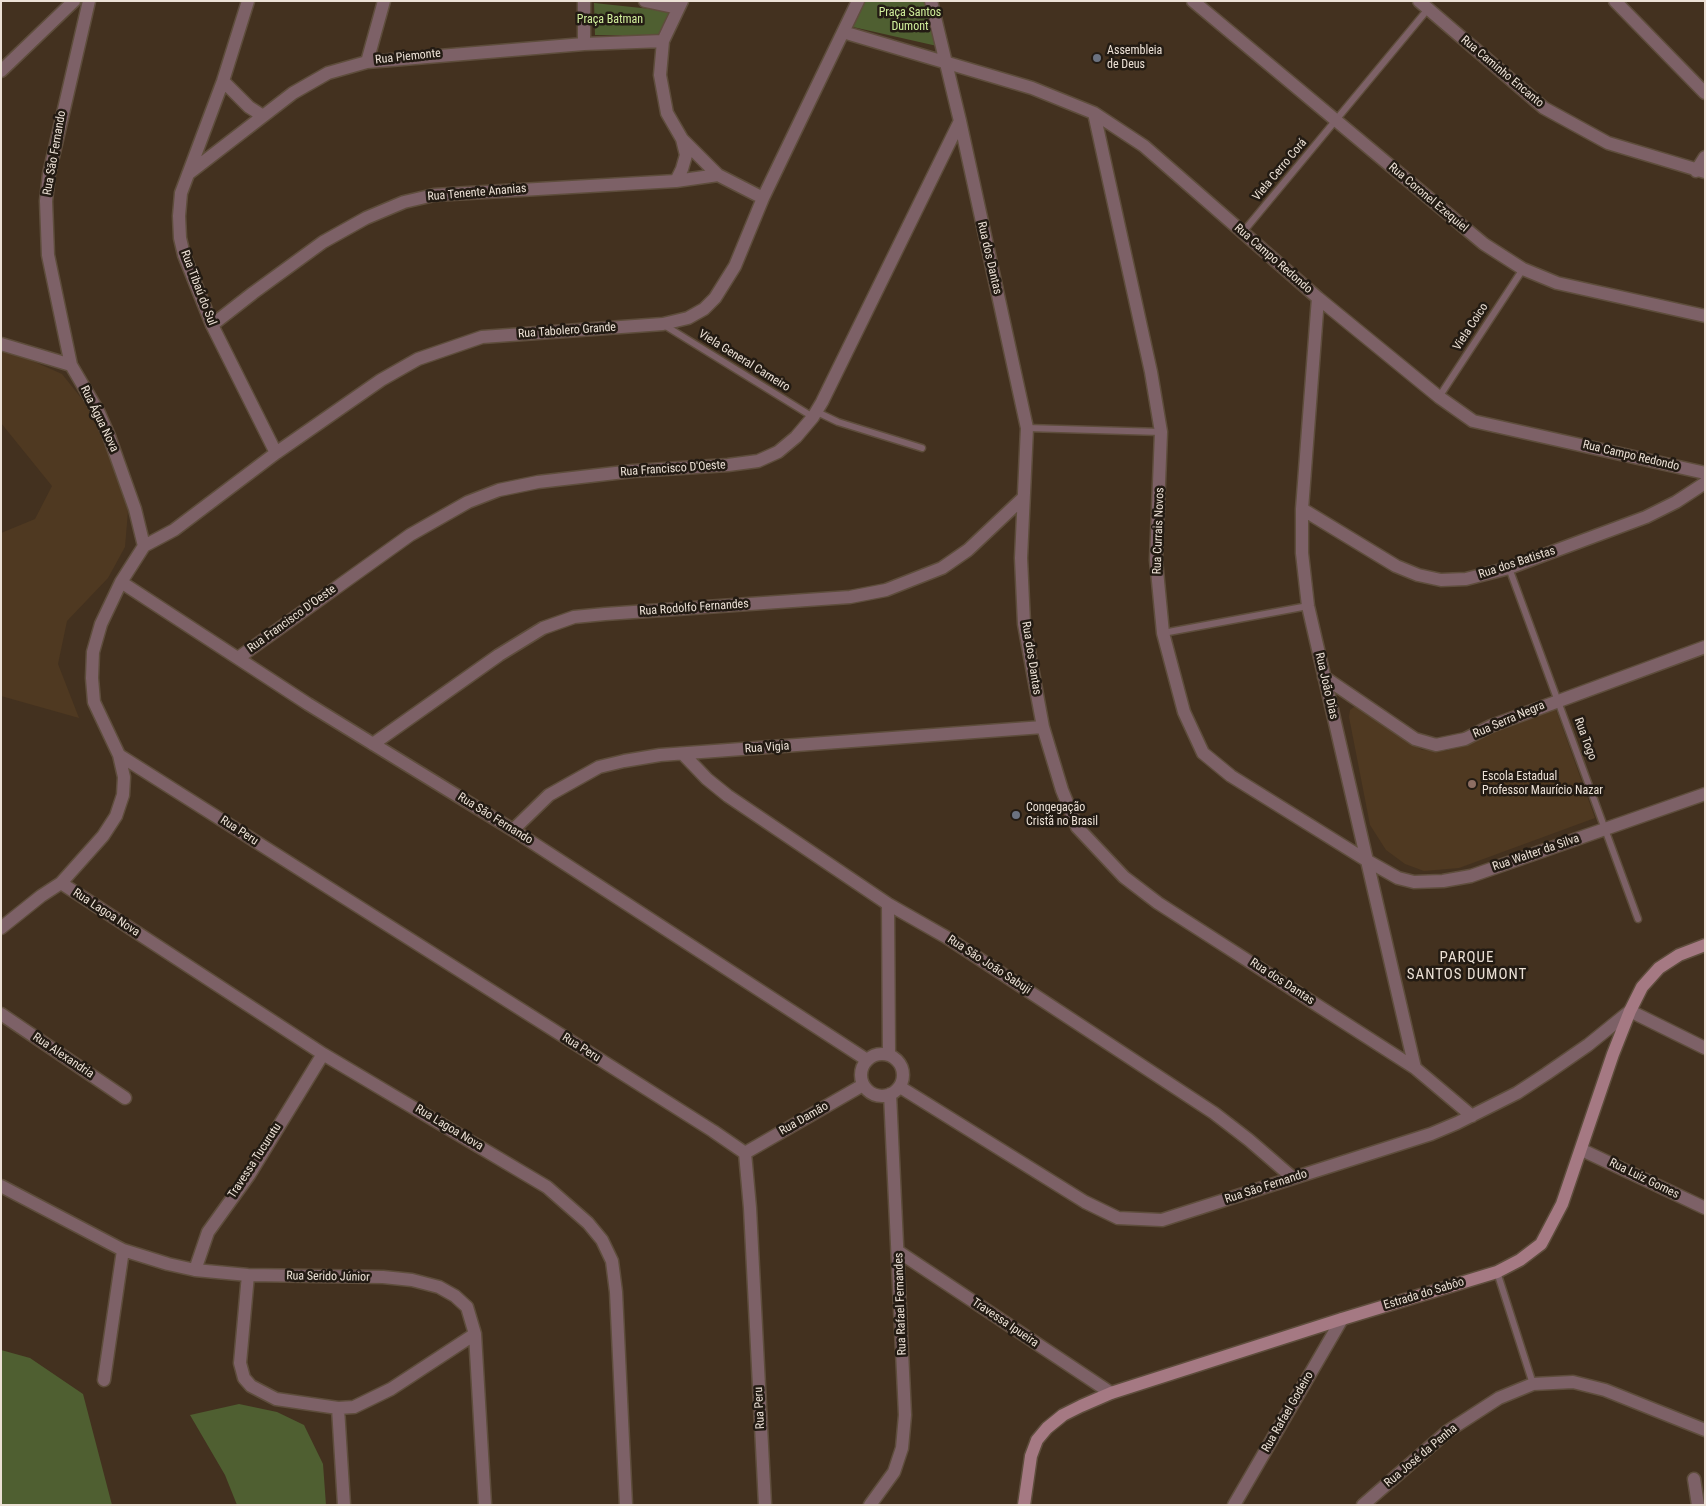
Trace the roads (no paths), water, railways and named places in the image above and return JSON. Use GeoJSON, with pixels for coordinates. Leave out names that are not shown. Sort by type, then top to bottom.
{"type":"FeatureCollection","features":[{"type":"Feature","properties":{"kind":"street"},"geometry":{"type":"LineString","coordinates":[[1,71],[74,1]]}},
{"type":"Feature","properties":{"kind":"street","name":"Rua São Fernando"},"geometry":{"type":"LineString","coordinates":[[71,365],[48,255],[46,201],[49,174],[89,1]]}},
{"type":"Feature","properties":{"kind":"street","name":"Rua Tibaú do Sul"},"geometry":{"type":"LineString","coordinates":[[248,1],[223,81],[188,174],[180,208],[180,238],[184,255],[212,325],[276,453]]}},
{"type":"Feature","properties":{"kind":"street"},"geometry":{"type":"LineString","coordinates":[[366,62],[384,1]]}},
{"type":"Feature","properties":{"kind":"street"},"geometry":{"type":"LineString","coordinates":[[584,1],[584,44]]}},
{"type":"Feature","properties":{"kind":"street"},"geometry":{"type":"LineString","coordinates":[[645,1],[680,4],[663,41],[660,75],[667,113],[682,139],[718,175],[763,198]]}},
{"type":"Feature","properties":{"kind":"street","name":"Rua Tabolero Grande"},"geometry":{"type":"LineString","coordinates":[[144,546],[174,530],[276,453],[381,380],[418,359],[482,337],[663,324],[688,318],[704,309],[716,298],[735,266],[763,198],[858,1]]}},
{"type":"Feature","properties":{"kind":"street","name":"Rua dos Dantas"},"geometry":{"type":"LineString","coordinates":[[931,1],[960,121],[1027,428],[1022,499],[1021,558],[1024,624],[1042,727],[1062,790],[1077,827],[1124,877],[1158,903],[1415,1068],[1472,1116]]}},
{"type":"Feature","properties":{"kind":"street","name":"Rua Coronel Ezequiel"},"geometry":{"type":"LineString","coordinates":[[1193,1],[1484,244],[1523,269],[1557,283],[1705,316]]}},
{"type":"Feature","properties":{"kind":"street"},"geometry":{"type":"LineString","coordinates":[[1615,1],[1705,93]]}},
{"type":"Feature","properties":{"kind":"street","name":"Rua Caminho Encanto"},"geometry":{"type":"LineString","coordinates":[[1423,5],[1544,108],[1608,144],[1701,171]]}},
{"type":"Feature","properties":{"kind":"street","name":"Rua Campo Redondo"},"geometry":{"type":"LineString","coordinates":[[843,32],[1032,88],[1094,113],[1144,146],[1318,298],[1439,397],[1473,421],[1705,473]]}},
{"type":"Feature","properties":{"kind":"street","name":"Rua Piemonte"},"geometry":{"type":"LineString","coordinates":[[188,174],[293,93],[328,73],[366,62],[584,44],[663,41]]}},
{"type":"Feature","properties":{"kind":"street"},"geometry":{"type":"LineString","coordinates":[[223,81],[249,107],[263,116]]}},
{"type":"Feature","properties":{"kind":"street","name":"Rua Currais Novos"},"geometry":{"type":"LineString","coordinates":[[1094,113],[1151,372],[1161,432],[1156,560],[1163,633],[1184,712],[1203,753],[1231,776],[1366,860]]}},
{"type":"Feature","properties":{"kind":"street","name":"Rua Francisco D'Oeste"},"geometry":{"type":"LineString","coordinates":[[238,658],[410,535],[468,502],[499,490],[538,482],[758,461],[778,452],[796,437],[815,414],[960,121]]}},
{"type":"Feature","properties":{"kind":"street"},"geometry":{"type":"LineString","coordinates":[[676,181],[686,155],[682,139]]}},
{"type":"Feature","properties":{"kind":"street"},"geometry":{"type":"LineString","coordinates":[[1701,171],[1705,157]]}},
{"type":"Feature","properties":{"kind":"street","name":"Rua Tenente Ananias"},"geometry":{"type":"LineString","coordinates":[[212,325],[323,242],[366,218],[404,202],[442,194],[676,181],[718,175]]}},
{"type":"Feature","properties":{"kind":"street","name":"Rua João Dias"},"geometry":{"type":"LineString","coordinates":[[1318,298],[1302,509],[1302,553],[1308,606],[1415,1068]]}},
{"type":"Feature","properties":{"kind":"street"},"geometry":{"type":"LineString","coordinates":[[1,344],[71,365]]}},
{"type":"Feature","properties":{"kind":"street","name":"Rua Água Nova"},"geometry":{"type":"LineString","coordinates":[[71,365],[98,411],[110,436],[127,481],[144,546]]}},
{"type":"Feature","properties":{"kind":"street","name":"Rua dos Batistas"},"geometry":{"type":"LineString","coordinates":[[1302,509],[1396,566],[1418,575],[1441,580],[1466,578],[1509,568],[1646,517],[1676,502],[1705,483]]}},
{"type":"Feature","properties":{"kind":"street","name":"Rua Rodolfo Fernandes"},"geometry":{"type":"LineString","coordinates":[[373,744],[499,655],[543,628],[574,618],[605,614],[850,598],[886,590],[942,568],[968,550],[1022,499]]}},
{"type":"Feature","properties":{"kind":"street"},"geometry":{"type":"LineString","coordinates":[[1,928],[41,896],[61,883],[103,836],[116,816],[123,795],[124,777],[119,755],[94,702],[92,678],[93,652],[100,624],[121,582],[144,546]]}},
{"type":"Feature","properties":{"kind":"street","name":"Rua São Fernando"},"geometry":{"type":"LineString","coordinates":[[121,582],[373,744],[513,830],[867,1060]]}},
{"type":"Feature","properties":{"kind":"street","name":"Rua Serra Negra"},"geometry":{"type":"LineString","coordinates":[[1324,677],[1415,739],[1436,745],[1465,739],[1491,726],[1705,647]]}},
{"type":"Feature","properties":{"kind":"street","name":"Rua Vigia"},"geometry":{"type":"LineString","coordinates":[[513,830],[549,795],[599,768],[660,756],[1042,727]]}},
{"type":"Feature","properties":{"kind":"street","name":"Rua Peru"},"geometry":{"type":"LineString","coordinates":[[119,755],[745,1153],[765,1505]]}},
{"type":"Feature","properties":{"kind":"street","name":"Rua São João Sabuji"},"geometry":{"type":"LineString","coordinates":[[684,755],[728,796],[888,904],[946,937],[1214,1113],[1256,1145],[1293,1178]]}},
{"type":"Feature","properties":{"kind":"street","name":"Rua Walter da Silva"},"geometry":{"type":"LineString","coordinates":[[1366,860],[1398,878],[1414,882],[1443,881],[1470,876],[1705,794]]}},
{"type":"Feature","properties":{"kind":"street","name":"Rua Lagoa Nova"},"geometry":{"type":"LineString","coordinates":[[61,883],[323,1054],[547,1187],[588,1222],[602,1240],[612,1261],[616,1292],[626,1505]]}},
{"type":"Feature","properties":{"kind":"street"},"geometry":{"type":"LineString","coordinates":[[888,904],[889,1055]]}},
{"type":"Feature","properties":{"kind":"street","name":"Estrada do Sabôo"},"geometry":{"type":"LineString","coordinates":[[1024,1505],[1031,1456],[1038,1440],[1047,1428],[1063,1415],[1111,1393],[1342,1319],[1498,1272],[1520,1260],[1541,1244],[1562,1204],[1630,1011],[1642,987],[1659,968],[1679,955],[1705,945]]}},
{"type":"Feature","properties":{"kind":"street"},"geometry":{"type":"LineString","coordinates":[[1630,1011],[1705,1048]]}},
{"type":"Feature","properties":{"kind":"street","name":"Rua São Fernando"},"geometry":{"type":"LineString","coordinates":[[895,1090],[1085,1202],[1118,1218],[1162,1220],[1431,1134],[1472,1116],[1546,1074],[1588,1045],[1630,1011]]}},
{"type":"Feature","properties":{"kind":"street","name":"Rua Alexandria"},"geometry":{"type":"LineString","coordinates":[[1,1014],[125,1098]]}},
{"type":"Feature","properties":{"kind":"street","name":"Travessa Tucurutu"},"geometry":{"type":"LineString","coordinates":[[195,1270],[201,1246],[208,1232],[249,1175],[323,1054]]}},
{"type":"Feature","properties":{"kind":"street"},"geometry":{"type":"LineString","coordinates":[[877,1054],[889,1055],[895,1058],[902,1068],[902,1081],[895,1090],[877,1096],[863,1085],[861,1074],[867,1060],[877,1054]]}},
{"type":"Feature","properties":{"kind":"street","name":"Rua Damão"},"geometry":{"type":"LineString","coordinates":[[745,1153],[863,1085]]}},
{"type":"Feature","properties":{"kind":"street","name":"Rua Rafael Fernandes"},"geometry":{"type":"LineString","coordinates":[[870,1505],[894,1472],[902,1448],[905,1415],[895,1090]]}},
{"type":"Feature","properties":{"kind":"street","name":"Rua Luiz Gomes"},"geometry":{"type":"LineString","coordinates":[[1582,1150],[1705,1208]]}},
{"type":"Feature","properties":{"kind":"street","name":"Rua Serido Júnior"},"geometry":{"type":"LineString","coordinates":[[1,1186],[122,1250],[195,1270],[248,1275],[383,1277],[412,1280],[439,1287],[455,1296],[467,1308],[475,1334],[485,1505]]}},
{"type":"Feature","properties":{"kind":"street"},"geometry":{"type":"LineString","coordinates":[[104,1380],[122,1250]]}},
{"type":"Feature","properties":{"kind":"street","name":"Travessa Ipueira"},"geometry":{"type":"LineString","coordinates":[[899,1252],[1111,1393]]}},
{"type":"Feature","properties":{"kind":"street"},"geometry":{"type":"LineString","coordinates":[[248,1275],[240,1363],[244,1378],[262,1393],[276,1398],[338,1408],[354,1407],[366,1403],[392,1389],[475,1334]]}},
{"type":"Feature","properties":{"kind":"street","name":"Rua Rafael Godeiro"},"geometry":{"type":"LineString","coordinates":[[1232,1503],[1342,1319]]}},
{"type":"Feature","properties":{"kind":"street","name":"Rua José da Penha"},"geometry":{"type":"LineString","coordinates":[[1363,1505],[1448,1430],[1499,1398],[1533,1384],[1573,1382],[1605,1390],[1705,1430]]}},
{"type":"Feature","properties":{"kind":"street"},"geometry":{"type":"LineString","coordinates":[[338,1408],[344,1505]]}},
{"type":"Feature","properties":{"kind":"street"},"geometry":{"type":"LineString","coordinates":[[1694,1480],[1698,1505]]}},
{"type":"Feature","properties":{"kind":"lane","name":"Viela Cerro Corá"},"geometry":{"type":"LineString","coordinates":[[1242,233],[1336,122],[1423,5]]}},
{"type":"Feature","properties":{"kind":"lane","name":"Viela Coico"},"geometry":{"type":"LineString","coordinates":[[1439,397],[1523,269]]}},
{"type":"Feature","properties":{"kind":"lane","name":"Viela General Carneiro"},"geometry":{"type":"LineString","coordinates":[[663,324],[815,414],[922,448]]}},
{"type":"Feature","properties":{"kind":"lane"},"geometry":{"type":"LineString","coordinates":[[1027,428],[1161,432]]}},
{"type":"Feature","properties":{"kind":"lane","name":"Rua Togo"},"geometry":{"type":"LineString","coordinates":[[1509,568],[1638,918]]}},
{"type":"Feature","properties":{"kind":"lane"},"geometry":{"type":"LineString","coordinates":[[1163,633],[1308,606]]}},
{"type":"Feature","properties":{"kind":"lane"},"geometry":{"type":"LineString","coordinates":[[1498,1272],[1533,1384]]}},
{"type":"Feature","properties":{"kind":"place","name":"Assembleia de Deus"},"geometry":{"type":"Point","coordinates":[1097,58]}},
{"type":"Feature","properties":{"kind":"place","name":"Escola Estadual Professor Maurício Nazar"},"geometry":{"type":"Point","coordinates":[1472,784]}},
{"type":"Feature","properties":{"kind":"place","name":"Congegação Cristã no Brasil"},"geometry":{"type":"Point","coordinates":[1016,815]}},
{"type":"Feature","properties":{"kind":"district","name":"PARQUE SANTOS DUMONT"},"geometry":{"type":"Point","coordinates":[1467,966]}},
{"type":"Feature","properties":{"kind":"park label","name":"Praça Batman"},"geometry":{"type":"Point","coordinates":[610,20]}},
{"type":"Feature","properties":{"kind":"park label","name":"Praça Santos Dumont"},"geometry":{"type":"Point","coordinates":[910,20]}}]}
